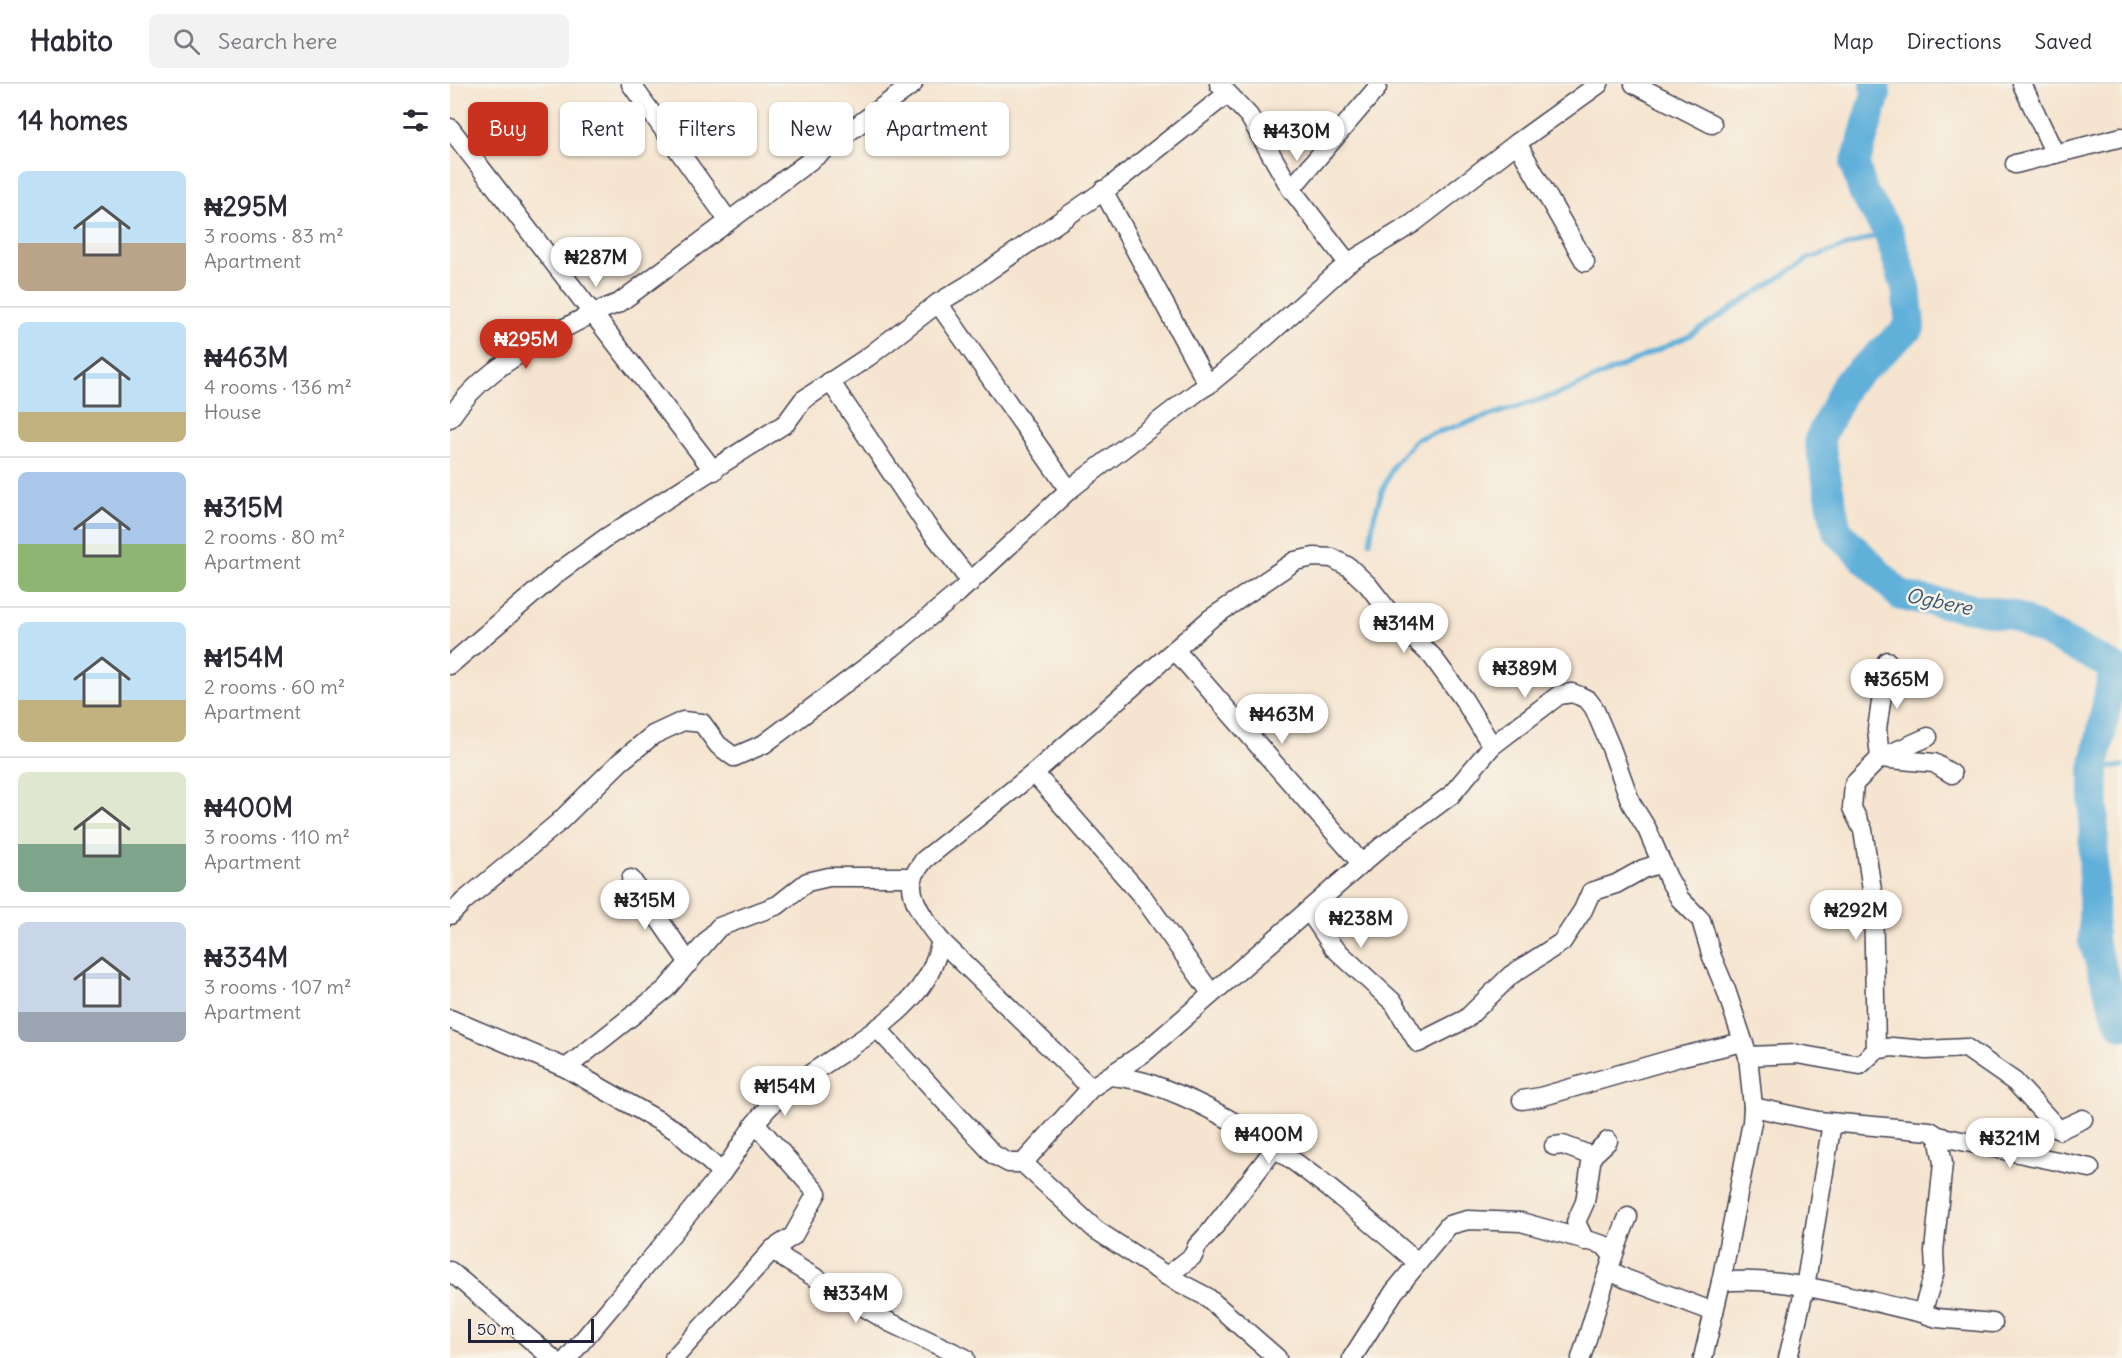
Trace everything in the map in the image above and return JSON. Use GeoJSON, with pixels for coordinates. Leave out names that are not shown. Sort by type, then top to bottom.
{"type":"FeatureCollection","features":[{"type":"Feature","properties":{"kind":"street"},"geometry":{"type":"LineString","coordinates":[[631,84],[728,220]]}},
{"type":"Feature","properties":{"kind":"street"},"geometry":{"type":"LineString","coordinates":[[450,418],[481,380],[510,359],[591,312],[619,303],[913,84]]}},
{"type":"Feature","properties":{"kind":"street"},"geometry":{"type":"LineString","coordinates":[[1291,189],[1377,88],[1377,84]]}},
{"type":"Feature","properties":{"kind":"street"},"geometry":{"type":"LineString","coordinates":[[450,915],[558,823],[620,762],[653,735],[683,721],[702,723],[718,745],[734,757],[764,744],[876,660],[970,583],[1069,490],[1266,338],[1348,263],[1412,224],[1517,143],[1599,84]]}},
{"type":"Feature","properties":{"kind":"street"},"geometry":{"type":"LineString","coordinates":[[1634,84],[1712,124]]}},
{"type":"Feature","properties":{"kind":"street"},"geometry":{"type":"LineString","coordinates":[[2022,84],[2055,154]]}},
{"type":"Feature","properties":{"kind":"street"},"geometry":{"type":"LineString","coordinates":[[450,665],[560,571],[607,537],[714,471],[786,423],[803,400],[868,357],[938,303],[1103,190],[1223,89],[1249,116],[1291,189],[1348,263]]}},
{"type":"Feature","properties":{"kind":"street"},"geometry":{"type":"LineString","coordinates":[[450,128],[714,471]]}},
{"type":"Feature","properties":{"kind":"street"},"geometry":{"type":"LineString","coordinates":[[2015,164],[2122,137]]}},
{"type":"Feature","properties":{"kind":"street"},"geometry":{"type":"LineString","coordinates":[[1517,143],[1585,262]]}},
{"type":"Feature","properties":{"kind":"street"},"geometry":{"type":"LineString","coordinates":[[1103,190],[1208,385]]}},
{"type":"Feature","properties":{"kind":"street"},"geometry":{"type":"LineString","coordinates":[[938,303],[1069,490]]}},
{"type":"Feature","properties":{"kind":"street"},"geometry":{"type":"LineString","coordinates":[[830,381],[927,526],[970,583]]}},
{"type":"Feature","properties":{"kind":"street"},"geometry":{"type":"LineString","coordinates":[[1091,1088],[941,941],[915,903],[912,891],[913,878],[924,860],[1034,773],[1210,619],[1295,561],[1314,557],[1332,558],[1349,567],[1368,585],[1400,626],[1432,656],[1464,700],[1492,746]]}},
{"type":"Feature","properties":{"kind":"street"},"geometry":{"type":"LineString","coordinates":[[1174,650],[1362,864]]}},
{"type":"Feature","properties":{"kind":"street"},"geometry":{"type":"LineString","coordinates":[[1880,758],[1877,729],[1887,661]]}},
{"type":"Feature","properties":{"kind":"street"},"geometry":{"type":"LineString","coordinates":[[877,1028],[994,1155],[1009,1163],[1023,1162],[1091,1088],[1146,1052],[1211,993],[1362,864],[1451,795],[1492,746],[1559,695],[1572,693],[1588,700],[1594,708],[1631,803],[1647,829],[1668,878],[1680,899],[1701,920],[1712,957],[1746,1049],[1753,1107],[1752,1122],[1721,1282],[1703,1358]]}},
{"type":"Feature","properties":{"kind":"street"},"geometry":{"type":"LineString","coordinates":[[1876,1050],[1873,897],[1863,830],[1852,808],[1854,784],[1880,758],[1928,736]]}},
{"type":"Feature","properties":{"kind":"street"},"geometry":{"type":"LineString","coordinates":[[1880,758],[1934,763],[1952,774]]}},
{"type":"Feature","properties":{"kind":"street"},"geometry":{"type":"LineString","coordinates":[[1034,773],[1143,897],[1211,993]]}},
{"type":"Feature","properties":{"kind":"street"},"geometry":{"type":"LineString","coordinates":[[1309,911],[1333,947],[1394,1003],[1418,1043],[1466,1019],[1511,975],[1562,942],[1583,910],[1591,892],[1616,884],[1642,869],[1662,863]]}},
{"type":"Feature","properties":{"kind":"street"},"geometry":{"type":"LineString","coordinates":[[566,1068],[666,990],[719,927],[778,905],[807,882],[829,878],[913,878]]}},
{"type":"Feature","properties":{"kind":"street"},"geometry":{"type":"LineString","coordinates":[[631,879],[689,963]]}},
{"type":"Feature","properties":{"kind":"street"},"geometry":{"type":"LineString","coordinates":[[568,1358],[722,1173],[755,1124],[774,1102],[877,1028],[905,1004],[926,980],[935,963],[941,941]]}},
{"type":"Feature","properties":{"kind":"street"},"geometry":{"type":"LineString","coordinates":[[450,1019],[566,1068],[677,1131],[722,1173]]}},
{"type":"Feature","properties":{"kind":"street"},"geometry":{"type":"LineString","coordinates":[[1522,1100],[1540,1097],[1683,1056],[1746,1049],[1797,1054],[1860,1065],[1876,1050],[1892,1047],[1926,1050],[1966,1048],[2015,1082],[2060,1130],[2083,1119]]}},
{"type":"Feature","properties":{"kind":"street"},"geometry":{"type":"LineString","coordinates":[[1112,1076],[1147,1082],[1218,1112],[1293,1159],[1349,1203],[1418,1263]]}},
{"type":"Feature","properties":{"kind":"street"},"geometry":{"type":"LineString","coordinates":[[1753,1107],[1832,1123],[1930,1131],[1938,1136],[2090,1168]]}},
{"type":"Feature","properties":{"kind":"street"},"geometry":{"type":"LineString","coordinates":[[1788,1358],[1805,1287],[1832,1123]]}},
{"type":"Feature","properties":{"kind":"street"},"geometry":{"type":"LineString","coordinates":[[674,1358],[772,1249],[793,1236],[817,1193],[755,1124]]}},
{"type":"Feature","properties":{"kind":"street"},"geometry":{"type":"LineString","coordinates":[[1922,1313],[1935,1271],[1934,1251],[1943,1163],[1938,1136]]}},
{"type":"Feature","properties":{"kind":"street"},"geometry":{"type":"LineString","coordinates":[[1585,1241],[1576,1222],[1585,1203],[1592,1156],[1608,1141]]}},
{"type":"Feature","properties":{"kind":"street"},"geometry":{"type":"LineString","coordinates":[[1554,1146],[1563,1145],[1592,1156]]}},
{"type":"Feature","properties":{"kind":"street"},"geometry":{"type":"LineString","coordinates":[[1167,1276],[1193,1256],[1197,1246],[1275,1148]]}},
{"type":"Feature","properties":{"kind":"street"},"geometry":{"type":"LineString","coordinates":[[1023,1162],[1096,1230],[1167,1276],[1207,1297],[1277,1358]]}},
{"type":"Feature","properties":{"kind":"street"},"geometry":{"type":"LineString","coordinates":[[1581,1358],[1610,1262],[1628,1217]]}},
{"type":"Feature","properties":{"kind":"street"},"geometry":{"type":"LineString","coordinates":[[1352,1358],[1394,1292],[1449,1225],[1468,1220],[1521,1222],[1604,1245],[1610,1262],[1626,1279],[1714,1312]]}},
{"type":"Feature","properties":{"kind":"street"},"geometry":{"type":"LineString","coordinates":[[772,1249],[786,1260],[889,1322],[966,1358],[976,1358]]}},
{"type":"Feature","properties":{"kind":"street"},"geometry":{"type":"LineString","coordinates":[[450,1271],[552,1358]]}},
{"type":"Feature","properties":{"kind":"street"},"geometry":{"type":"LineString","coordinates":[[1721,1282],[1747,1279],[1805,1287],[1936,1318],[1993,1323]]}},
{"type":"Feature","properties":{"kind":"waterway","name":"Ogbere"},"geometry":{"type":"LineString","coordinates":[[1875,84],[1876,94],[1855,165],[1863,192],[1888,232],[1906,287],[1910,327],[1846,384],[1819,440],[1837,531],[1901,596],[2012,615],[2114,667],[2094,770],[2093,941],[2122,1025]]}},
{"type":"Feature","properties":{"kind":"waterway"},"geometry":{"type":"LineString","coordinates":[[1370,542],[1374,517],[1382,491],[1394,465],[1416,439],[1564,392],[1689,336],[1808,259],[1888,232]]}},
{"type":"Feature","properties":{"kind":"waterway"},"geometry":{"type":"LineString","coordinates":[[2094,770],[2122,766]]}}]}
